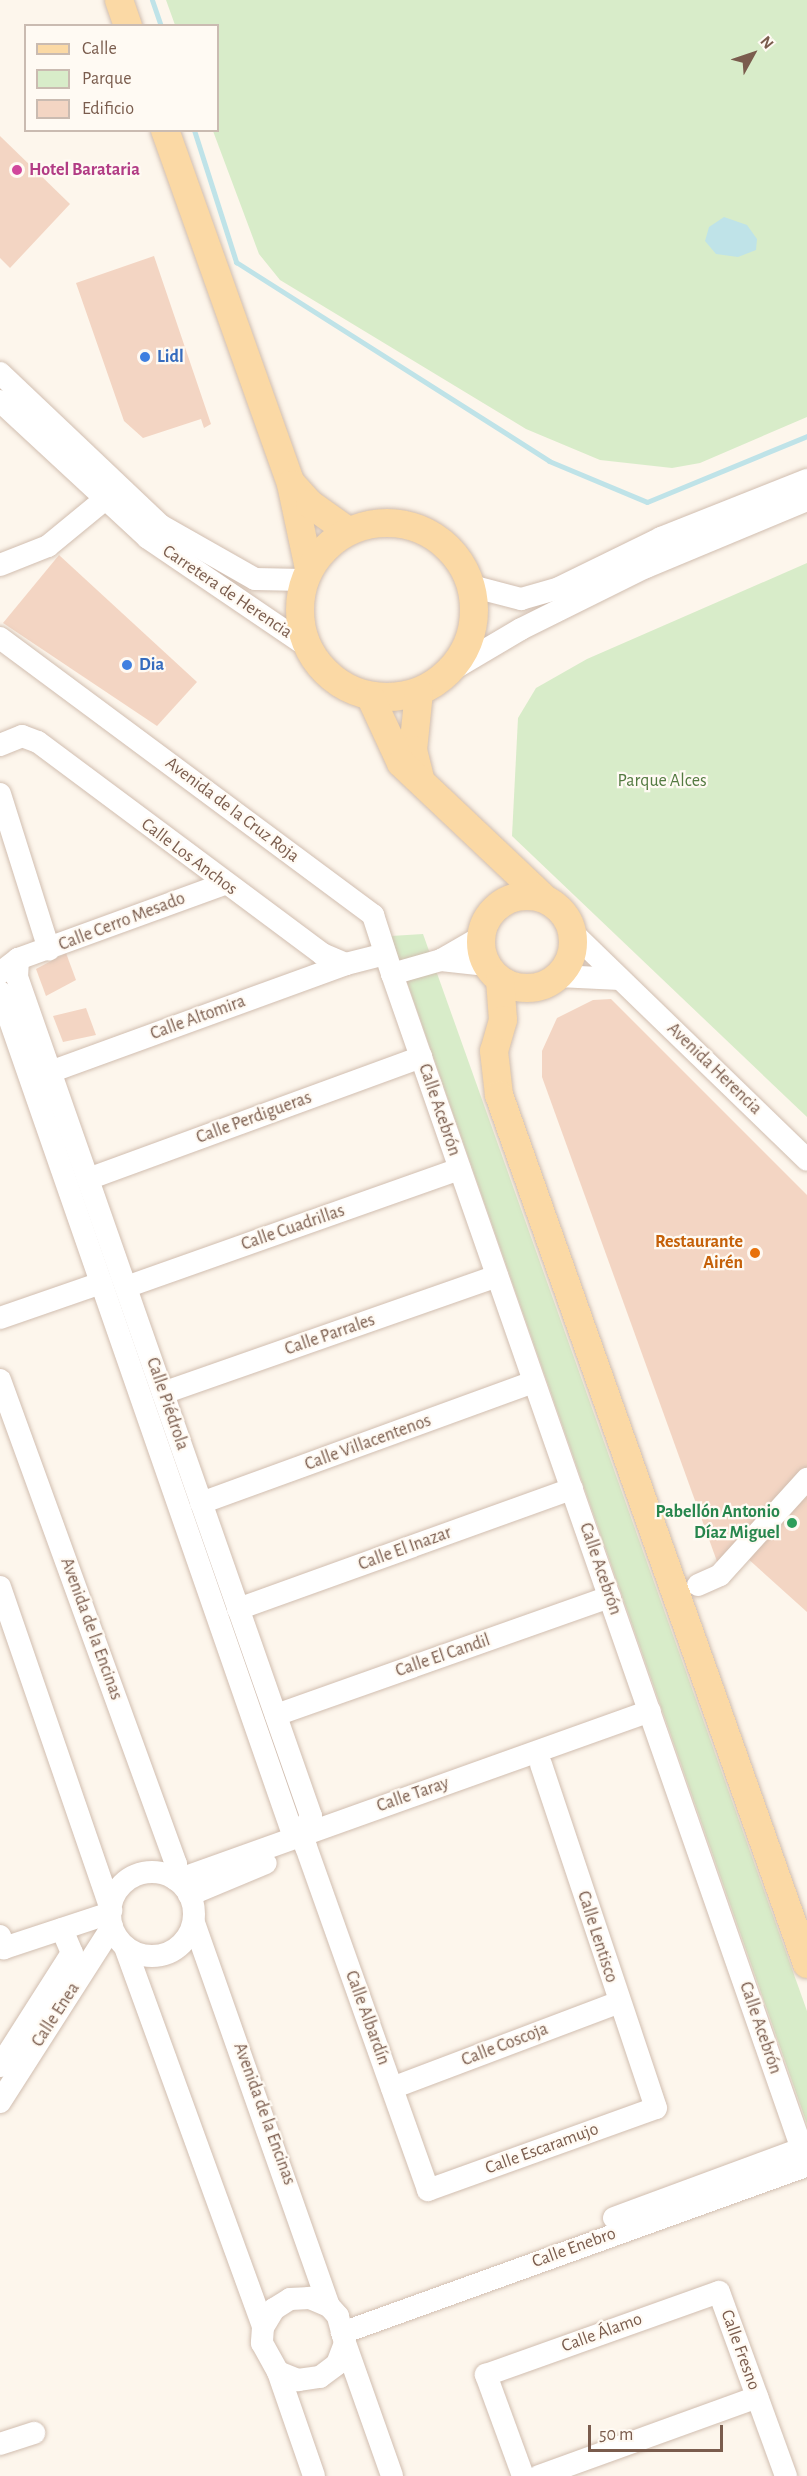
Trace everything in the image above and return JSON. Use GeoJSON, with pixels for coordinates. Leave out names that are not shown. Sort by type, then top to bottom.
{"type":"FeatureCollection","features":[{"type":"Feature","properties":{"kind":"main road"},"geometry":{"type":"LineString","coordinates":[[119,0],[127,24]]}},
{"type":"Feature","properties":{"kind":"main road"},"geometry":{"type":"LineString","coordinates":[[166,132],[291,484],[307,574],[299,613],[307,646],[333,679],[370,696],[419,692],[450,671],[469,640],[474,613],[471,586],[460,562],[422,530],[398,523],[372,523],[348,531],[325,547],[307,574]]}},
{"type":"Feature","properties":{"kind":"main road"},"geometry":{"type":"LineString","coordinates":[[291,484],[310,504],[348,531]]}},
{"type":"Feature","properties":{"kind":"main road"},"geometry":{"type":"LineString","coordinates":[[419,692],[413,750],[422,786]]}},
{"type":"Feature","properties":{"kind":"main road"},"geometry":{"type":"LineString","coordinates":[[370,696],[401,763],[500,860],[562,912],[572,932],[573,948],[546,982],[503,1020]]}},
{"type":"Feature","properties":{"kind":"main road"},"geometry":{"type":"LineString","coordinates":[[500,860],[507,900]]}},
{"type":"Feature","properties":{"kind":"main road"},"geometry":{"type":"LineString","coordinates":[[545,899],[526,896],[507,900],[485,922],[481,937],[494,972],[503,1020],[494,1051],[499,1095],[807,1964]]}},
{"type":"Feature","properties":{"kind":"main road"},"geometry":{"type":"LineString","coordinates":[[494,972],[546,982]]}},
{"type":"Feature","properties":{"kind":"street"},"geometry":{"type":"LineString","coordinates":[[0,373],[154,532]]}},
{"type":"Feature","properties":{"kind":"street"},"geometry":{"type":"LineString","coordinates":[[0,401],[104,500],[154,532]]}},
{"type":"Feature","properties":{"kind":"street"},"geometry":{"type":"LineString","coordinates":[[471,586],[521,599],[559,588],[661,538],[807,480]]}},
{"type":"Feature","properties":{"kind":"street"},"geometry":{"type":"LineString","coordinates":[[0,565],[48,546],[104,500]]}},
{"type":"Feature","properties":{"kind":"street"},"geometry":{"type":"LineString","coordinates":[[450,671],[521,629],[646,567],[807,500]]}},
{"type":"Feature","properties":{"kind":"street","name":"Carretera de Herencia"},"geometry":{"type":"LineString","coordinates":[[154,532],[255,579],[307,574]]}},
{"type":"Feature","properties":{"kind":"street","name":"Carretera de Herencia"},"geometry":{"type":"LineString","coordinates":[[154,532],[307,646]]}},
{"type":"Feature","properties":{"kind":"street","name":"Avenida de la Cruz Roja"},"geometry":{"type":"LineString","coordinates":[[0,638],[373,915],[388,964]]}},
{"type":"Feature","properties":{"kind":"street","name":"Calle Los Anchos"},"geometry":{"type":"LineString","coordinates":[[0,745],[22,736],[38,742],[224,884],[322,954],[346,964]]}},
{"type":"Feature","properties":{"kind":"street"},"geometry":{"type":"LineString","coordinates":[[0,794],[49,949]]}},
{"type":"Feature","properties":{"kind":"street","name":"Calle Cerro Mesado"},"geometry":{"type":"LineString","coordinates":[[18,959],[224,884]]}},
{"type":"Feature","properties":{"kind":"street","name":"Avenida Herencia"},"geometry":{"type":"LineString","coordinates":[[572,932],[807,1160]]}},
{"type":"Feature","properties":{"kind":"street"},"geometry":{"type":"LineString","coordinates":[[441,960],[481,937]]}},
{"type":"Feature","properties":{"kind":"street"},"geometry":{"type":"LineString","coordinates":[[0,974],[18,959]]}},
{"type":"Feature","properties":{"kind":"street","name":"Calle Piédrola"},"geometry":{"type":"LineString","coordinates":[[18,959],[17,977],[311,1816],[301,1839]]}},
{"type":"Feature","properties":{"kind":"street"},"geometry":{"type":"LineString","coordinates":[[346,964],[441,960],[494,972]]}},
{"type":"Feature","properties":{"kind":"street","name":"Calle Altomira"},"geometry":{"type":"LineString","coordinates":[[50,1072],[346,964]]}},
{"type":"Feature","properties":{"kind":"street","name":"Calle Acebrón"},"geometry":{"type":"LineString","coordinates":[[388,964],[805,2160]]}},
{"type":"Feature","properties":{"kind":"street"},"geometry":{"type":"LineString","coordinates":[[546,982],[620,979]]}},
{"type":"Feature","properties":{"kind":"street","name":"Calle Albardín"},"geometry":{"type":"LineString","coordinates":[[0,992],[101,1283],[428,2190]]}},
{"type":"Feature","properties":{"kind":"street","name":"Calle Perdigueras"},"geometry":{"type":"LineString","coordinates":[[88,1179],[421,1058]]}},
{"type":"Feature","properties":{"kind":"street","name":"Calle Cuadrillas"},"geometry":{"type":"LineString","coordinates":[[126,1287],[460,1169]]}},
{"type":"Feature","properties":{"kind":"street","name":"Calle Parrales"},"geometry":{"type":"LineString","coordinates":[[163,1393],[497,1276]]}},
{"type":"Feature","properties":{"kind":"street"},"geometry":{"type":"LineString","coordinates":[[0,1318],[101,1283]]}},
{"type":"Feature","properties":{"kind":"street","name":"Avenida de la Encinas"},"geometry":{"type":"LineString","coordinates":[[0,1360],[0,1380],[176,1864],[181,1885]]}},
{"type":"Feature","properties":{"kind":"street","name":"Calle Villacentenos"},"geometry":{"type":"LineString","coordinates":[[201,1503],[534,1382]]}},
{"type":"Feature","properties":{"kind":"street"},"geometry":{"type":"LineString","coordinates":[[698,1585],[720,1575],[807,1479]]}},
{"type":"Feature","properties":{"kind":"street","name":"Calle El Inazar"},"geometry":{"type":"LineString","coordinates":[[238,1609],[572,1489]]}},
{"type":"Feature","properties":{"kind":"street"},"geometry":{"type":"LineString","coordinates":[[0,1587],[111,1917],[125,1947],[263,2327],[267,2359],[278,2372],[314,2476]]}},
{"type":"Feature","properties":{"kind":"street","name":"Calle El Candil"},"geometry":{"type":"LineString","coordinates":[[276,1715],[610,1597]]}},
{"type":"Feature","properties":{"kind":"street","name":"Calle Taray"},"geometry":{"type":"LineString","coordinates":[[181,1885],[301,1839],[652,1718]]}},
{"type":"Feature","properties":{"kind":"street","name":"Calle Taray"},"geometry":{"type":"LineString","coordinates":[[301,1839],[541,1765],[652,1718]]}},
{"type":"Feature","properties":{"kind":"street","name":"Calle Lentisco"},"geometry":{"type":"LineString","coordinates":[[541,1765],[656,2108]]}},
{"type":"Feature","properties":{"kind":"street"},"geometry":{"type":"LineString","coordinates":[[111,1917],[114,1896],[134,1877],[160,1873],[181,1885],[194,1923],[184,1942],[166,1955],[145,1956],[125,1947]]}},
{"type":"Feature","properties":{"kind":"street"},"geometry":{"type":"LineString","coordinates":[[2,1942],[111,1917]]}},
{"type":"Feature","properties":{"kind":"street","name":"Calle Enea"},"geometry":{"type":"LineString","coordinates":[[0,2102],[111,1917]]}},
{"type":"Feature","properties":{"kind":"street","name":"Avenida de la Encinas"},"geometry":{"type":"LineString","coordinates":[[194,1923],[392,2476]]}},
{"type":"Feature","properties":{"kind":"street"},"geometry":{"type":"LineString","coordinates":[[0,2066],[72,1953],[62,1929]]}},
{"type":"Feature","properties":{"kind":"street","name":"Calle Coscoja"},"geometry":{"type":"LineString","coordinates":[[392,2088],[619,2002]]}},
{"type":"Feature","properties":{"kind":"street","name":"Calle Escaramujo"},"geometry":{"type":"LineString","coordinates":[[428,2190],[656,2108]]}},
{"type":"Feature","properties":{"kind":"street","name":"Calle Enebro"},"geometry":{"type":"LineString","coordinates":[[339,2325],[805,2160]]}},
{"type":"Feature","properties":{"kind":"street","name":"Calle Álamo"},"geometry":{"type":"LineString","coordinates":[[523,2476],[486,2375],[719,2292]]}},
{"type":"Feature","properties":{"kind":"street","name":"Calle Fresno"},"geometry":{"type":"LineString","coordinates":[[719,2292],[786,2476]]}},
{"type":"Feature","properties":{"kind":"street"},"geometry":{"type":"LineString","coordinates":[[263,2327],[274,2309],[290,2299],[310,2298],[339,2325],[337,2364],[320,2377],[298,2380],[278,2372]]}},
{"type":"Feature","properties":{"kind":"street"},"geometry":{"type":"LineString","coordinates":[[539,2476],[757,2397]]}},
{"type":"Feature","properties":{"kind":"street"},"geometry":{"type":"LineString","coordinates":[[0,2444],[34,2433]]}},
{"type":"Feature","properties":{"kind":"green space"},"geometry":{"type":"Polygon","coordinates":[[[166,0],[807,0],[807,417],[700,463],[672,468],[600,460],[526,429],[280,280],[259,254],[213,132],[219,132],[219,24],[175,24],[166,0]]]}},
{"type":"Feature","properties":{"kind":"green space","name":"Parque Alces"},"geometry":{"type":"Polygon","coordinates":[[[807,563],[807,1117],[512,836],[518,718],[536,688],[587,659],[807,563]]]}},
{"type":"Feature","properties":{"kind":"green space"},"geometry":{"type":"Polygon","coordinates":[[[423,934],[807,2011],[807,2124],[391,936],[423,934]]]}},
{"type":"Feature","properties":{"kind":"water"},"geometry":{"type":"Polygon","coordinates":[[[724,217],[747,225],[757,239],[756,250],[738,257],[716,254],[705,241],[709,227],[724,217]]]}},
{"type":"Feature","properties":{"kind":"building","name":"Hotel Barataria"},"geometry":{"type":"Polygon","coordinates":[[[0,136],[70,204],[10,268],[0,258],[0,136]]]}},
{"type":"Feature","properties":{"kind":"building","name":"Lidl"},"geometry":{"type":"Polygon","coordinates":[[[154,256],[211,424],[204,428],[201,419],[143,438],[124,421],[76,283],[154,256]]]}},
{"type":"Feature","properties":{"kind":"building"},"geometry":{"type":"Polygon","coordinates":[[[59,555],[197,682],[157,726],[3,623],[59,555]]]}},
{"type":"Feature","properties":{"kind":"building"},"geometry":{"type":"Polygon","coordinates":[[[66,953],[76,980],[46,996],[36,969],[66,953]]]}},
{"type":"Feature","properties":{"kind":"building"},"geometry":{"type":"Polygon","coordinates":[[[611,999],[807,1195],[807,1468],[719,1567],[542,1077],[542,1051],[557,1018],[593,1000],[611,999]]]}},
{"type":"Feature","properties":{"kind":"building"},"geometry":{"type":"Polygon","coordinates":[[[86,1008],[96,1035],[63,1042],[53,1016],[86,1008]]]}},
{"type":"Feature","properties":{"kind":"building","name":"Pabellón Antonio Díaz Miguel"},"geometry":{"type":"Polygon","coordinates":[[[807,1489],[807,1612],[746,1557],[807,1489]]]}},
{"type":"Feature","properties":{"kind":"waterway"},"geometry":{"type":"LineString","coordinates":[[152,0],[160,24]]}},
{"type":"Feature","properties":{"kind":"waterway"},"geometry":{"type":"LineString","coordinates":[[195,132],[236,262],[549,461],[647,502],[807,436]]}},
{"type":"Feature","properties":{"kind":"place","name":"Hotel Barataria"},"geometry":{"type":"Point","coordinates":[17,170]}},
{"type":"Feature","properties":{"kind":"place","name":"Lidl"},"geometry":{"type":"Point","coordinates":[145,357]}},
{"type":"Feature","properties":{"kind":"place","name":"Dia"},"geometry":{"type":"Point","coordinates":[127,665]}},
{"type":"Feature","properties":{"kind":"place","name":"Restaurante Airén"},"geometry":{"type":"Point","coordinates":[755,1253]}},
{"type":"Feature","properties":{"kind":"place","name":"Pabellón Antonio Díaz Miguel"},"geometry":{"type":"Point","coordinates":[792,1523]}}]}
